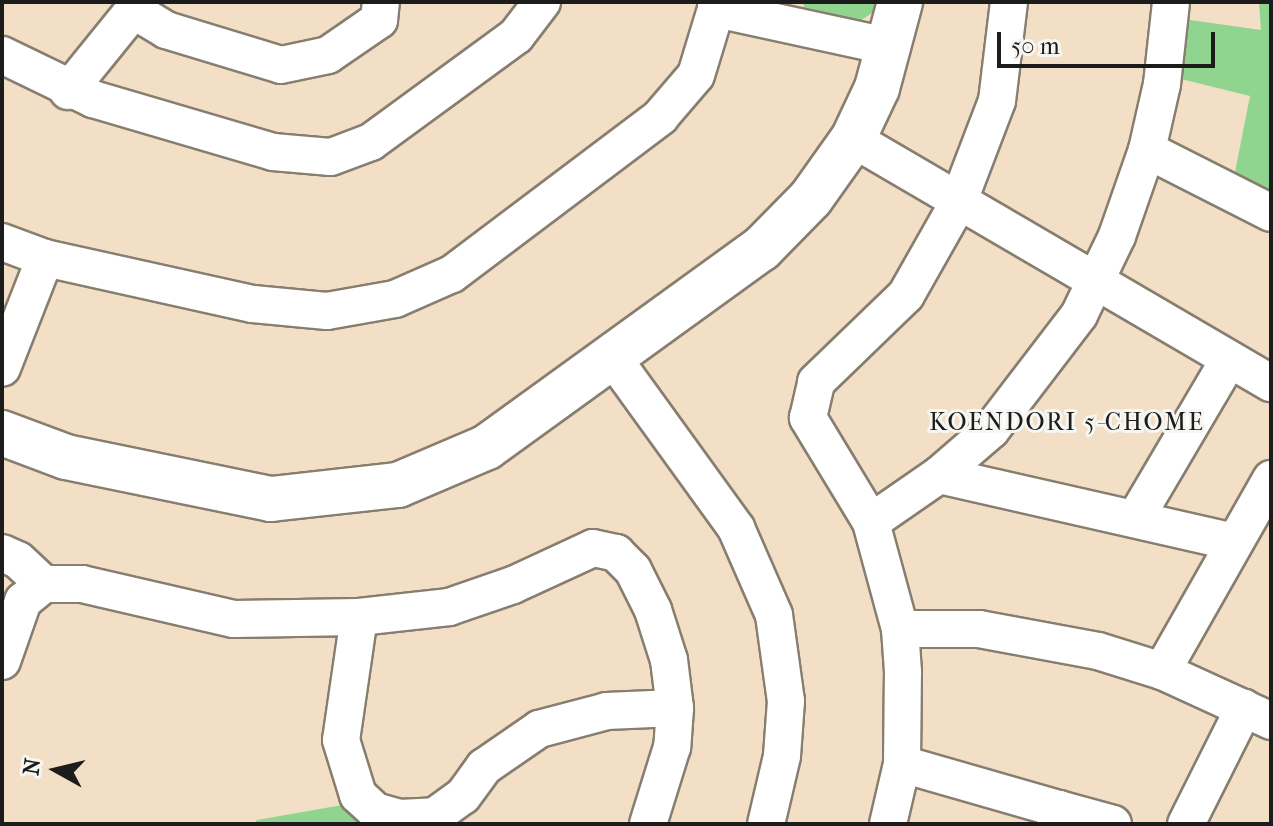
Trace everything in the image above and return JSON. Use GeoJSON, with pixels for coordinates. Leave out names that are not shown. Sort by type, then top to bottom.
{"type":"FeatureCollection","features":[{"type":"Feature","properties":{"kind":"street"},"geometry":{"type":"LineString","coordinates":[[68,91],[136,6],[166,30],[281,65],[328,55],[379,20],[381,2]]}},
{"type":"Feature","properties":{"kind":"street"},"geometry":{"type":"LineString","coordinates":[[2,55],[68,91],[273,152],[331,157],[371,142],[516,36],[542,2]]}},
{"type":"Feature","properties":{"kind":"street"},"geometry":{"type":"LineString","coordinates":[[2,433],[66,457],[271,499],[398,485],[487,447],[761,249],[811,198],[853,139],[892,47],[900,2]]}},
{"type":"Feature","properties":{"kind":"street"},"geometry":{"type":"LineString","coordinates":[[888,824],[902,764],[900,629],[871,522],[808,418],[816,382],[906,295],[958,203],[997,101],[1009,2]]}},
{"type":"Feature","properties":{"kind":"street"},"geometry":{"type":"LineString","coordinates":[[871,522],[939,475],[991,430],[1047,362],[1098,280],[1147,150],[1162,84],[1171,2]]}},
{"type":"Feature","properties":{"kind":"street"},"geometry":{"type":"LineString","coordinates":[[2,242],[45,258],[253,304],[327,311],[395,299],[452,274],[660,117],[696,75],[716,6],[892,47]]}},
{"type":"Feature","properties":{"kind":"street"},"geometry":{"type":"LineString","coordinates":[[853,139],[958,203],[1098,280],[1228,361],[1271,383]]}},
{"type":"Feature","properties":{"kind":"street"},"geometry":{"type":"LineString","coordinates":[[1147,150],[1271,213]]}},
{"type":"Feature","properties":{"kind":"street"},"geometry":{"type":"LineString","coordinates":[[2,368],[45,258]]}},
{"type":"Feature","properties":{"kind":"street"},"geometry":{"type":"LineString","coordinates":[[613,358],[736,528],[774,615],[786,701],[780,770],[766,824]]}},
{"type":"Feature","properties":{"kind":"street"},"geometry":{"type":"LineString","coordinates":[[1135,519],[1228,361]]}},
{"type":"Feature","properties":{"kind":"street"},"geometry":{"type":"LineString","coordinates":[[939,475],[1233,542]]}},
{"type":"Feature","properties":{"kind":"street"},"geometry":{"type":"LineString","coordinates":[[1162,671],[1271,479]]}},
{"type":"Feature","properties":{"kind":"street"},"geometry":{"type":"LineString","coordinates":[[2,661],[23,601],[44,584],[82,584],[234,619],[359,617],[449,607],[513,585],[593,548],[616,553],[633,570],[653,610],[669,660],[675,708],[672,747],[648,824]]}},
{"type":"Feature","properties":{"kind":"street"},"geometry":{"type":"LineString","coordinates":[[2,553],[18,560],[44,584]]}},
{"type":"Feature","properties":{"kind":"street"},"geometry":{"type":"LineString","coordinates":[[359,617],[341,740],[358,795],[375,811],[399,818],[435,816],[463,796],[484,767],[539,729],[607,711],[675,708]]}},
{"type":"Feature","properties":{"kind":"street"},"geometry":{"type":"LineString","coordinates":[[900,629],[979,629],[1037,637],[1162,671],[1257,714],[1186,824]]}},
{"type":"Feature","properties":{"kind":"street"},"geometry":{"type":"LineString","coordinates":[[902,764],[1057,816],[1113,824]]}},
{"type":"Feature","properties":{"kind":"green space"},"geometry":{"type":"Polygon","coordinates":[[[803,2],[880,2],[881,7],[860,21],[804,7],[803,2]]]}},
{"type":"Feature","properties":{"kind":"green space"},"geometry":{"type":"Polygon","coordinates":[[[1259,2],[1271,2],[1271,197],[1234,177],[1250,96],[1177,78],[1183,19],[1261,30],[1259,2]]]}},
{"type":"Feature","properties":{"kind":"green space"},"geometry":{"type":"Polygon","coordinates":[[[348,804],[399,824],[254,824],[257,820],[348,804]]]}},
{"type":"Feature","properties":{"kind":"district","name":"KOENDORI 5-CHOME"},"geometry":{"type":"Point","coordinates":[1067,423]}}]}
